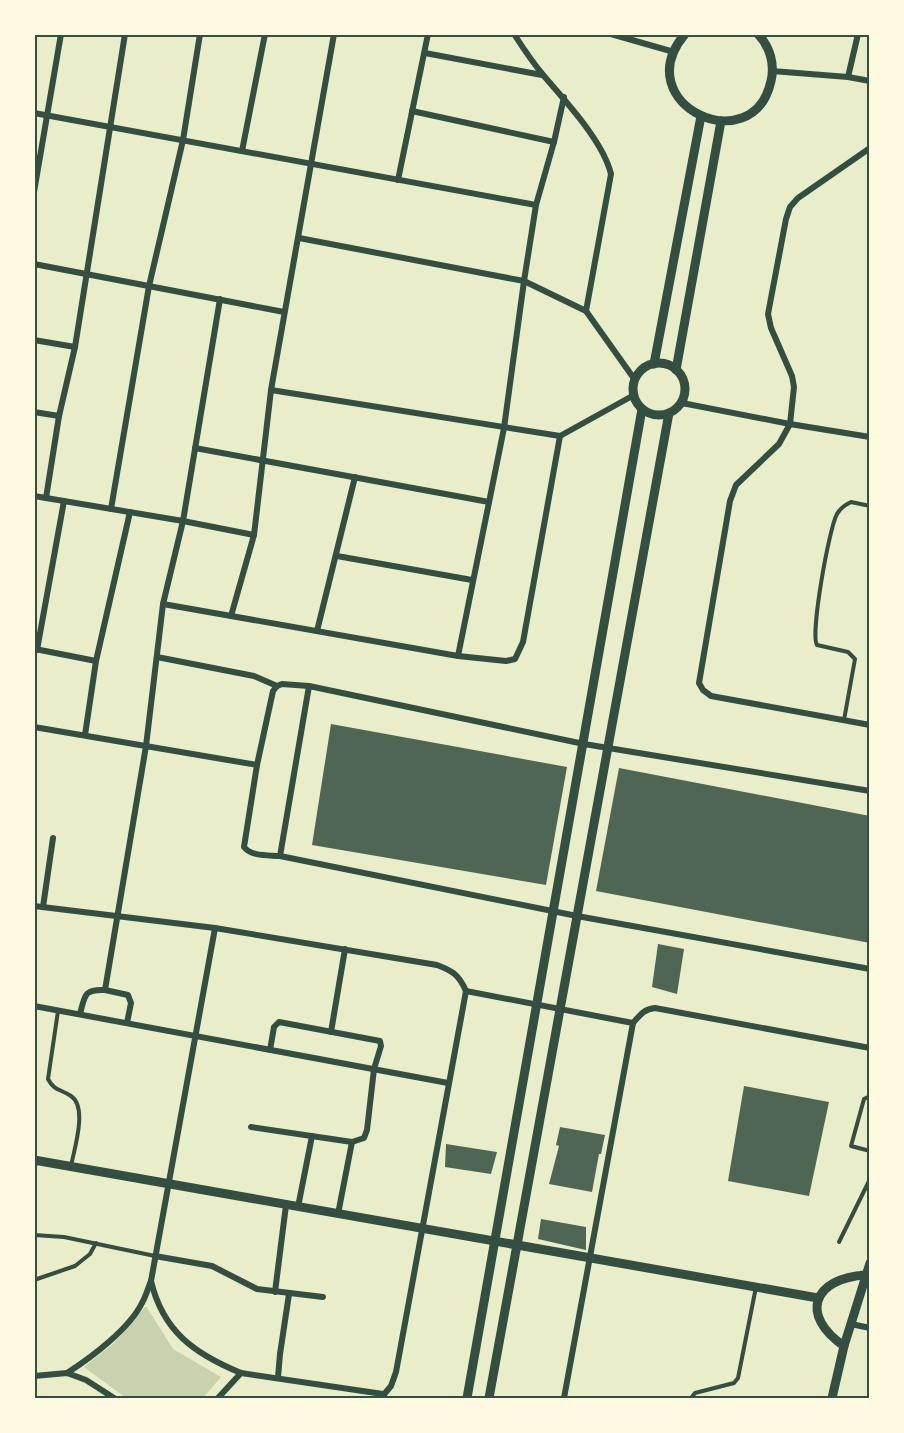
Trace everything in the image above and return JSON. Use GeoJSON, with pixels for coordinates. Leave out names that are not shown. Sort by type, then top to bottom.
{"type":"FeatureCollection","features":[{"type":"Feature","properties":{"kind":"street"},"geometry":{"type":"LineString","coordinates":[[34,192],[61,34]]}},
{"type":"Feature","properties":{"kind":"street"},"geometry":{"type":"LineString","coordinates":[[46,498],[59,416],[75,347],[125,34]]}},
{"type":"Feature","properties":{"kind":"street"},"geometry":{"type":"LineString","coordinates":[[111,509],[149,286],[183,141],[200,34]]}},
{"type":"Feature","properties":{"kind":"street"},"geometry":{"type":"LineString","coordinates":[[242,151],[265,34]]}},
{"type":"Feature","properties":{"kind":"street"},"geometry":{"type":"LineString","coordinates":[[231,616],[254,535],[284,312],[334,34]]}},
{"type":"Feature","properties":{"kind":"street"},"geometry":{"type":"LineString","coordinates":[[398,180],[428,34]]}},
{"type":"Feature","properties":{"kind":"street"},"geometry":{"type":"LineString","coordinates":[[514,34],[543,75],[564,97],[608,161],[611,174],[586,311]]}},
{"type":"Feature","properties":{"kind":"street"},"geometry":{"type":"LineString","coordinates":[[611,34],[674,52]]}},
{"type":"Feature","properties":{"kind":"street"},"geometry":{"type":"LineString","coordinates":[[685,34],[674,52],[670,68],[675,92],[688,109],[701,116],[721,121],[742,117],[759,105],[770,86],[772,71],[768,49],[758,34]]}},
{"type":"Feature","properties":{"kind":"street"},"geometry":{"type":"LineString","coordinates":[[848,77],[858,34]]}},
{"type":"Feature","properties":{"kind":"street"},"geometry":{"type":"LineString","coordinates":[[425,53],[543,75]]}},
{"type":"Feature","properties":{"kind":"street"},"geometry":{"type":"LineString","coordinates":[[772,71],[870,81]]}},
{"type":"Feature","properties":{"kind":"street"},"geometry":{"type":"LineString","coordinates":[[458,656],[504,428],[536,205],[564,97]]}},
{"type":"Feature","properties":{"kind":"street"},"geometry":{"type":"LineString","coordinates":[[412,111],[554,142]]}},
{"type":"Feature","properties":{"kind":"street"},"geometry":{"type":"LineString","coordinates":[[34,113],[536,205]]}},
{"type":"Feature","properties":{"kind":"street"},"geometry":{"type":"LineString","coordinates":[[654,364],[701,116]]}},
{"type":"Feature","properties":{"kind":"street"},"geometry":{"type":"LineString","coordinates":[[676,370],[721,121]]}},
{"type":"Feature","properties":{"kind":"street"},"geometry":{"type":"LineString","coordinates":[[870,148],[798,198],[790,207],[786,219],[768,314],[771,328],[792,376],[794,387],[790,424],[779,444],[736,484],[730,501],[699,683],[703,690],[711,696],[870,725]]}},
{"type":"Feature","properties":{"kind":"street"},"geometry":{"type":"LineString","coordinates":[[299,238],[524,280],[586,311],[635,380]]}},
{"type":"Feature","properties":{"kind":"street"},"geometry":{"type":"LineString","coordinates":[[34,264],[284,312]]}},
{"type":"Feature","properties":{"kind":"street"},"geometry":{"type":"LineString","coordinates":[[105,990],[146,746],[164,604],[183,521],[219,298]]}},
{"type":"Feature","properties":{"kind":"street"},"geometry":{"type":"LineString","coordinates":[[34,340],[75,347]]}},
{"type":"Feature","properties":{"kind":"street"},"geometry":{"type":"LineString","coordinates":[[654,364],[664,364],[676,370],[684,380],[682,403],[669,413],[655,415],[642,409],[634,395],[635,380],[644,368],[654,364]]}},
{"type":"Feature","properties":{"kind":"street"},"geometry":{"type":"LineString","coordinates":[[272,390],[560,436],[634,395]]}},
{"type":"Feature","properties":{"kind":"street"},"geometry":{"type":"LineString","coordinates":[[682,403],[870,437]]}},
{"type":"Feature","properties":{"kind":"street"},"geometry":{"type":"LineString","coordinates":[[467,1398],[642,409]]}},
{"type":"Feature","properties":{"kind":"street"},"geometry":{"type":"LineString","coordinates":[[34,412],[59,416]]}},
{"type":"Feature","properties":{"kind":"street"},"geometry":{"type":"LineString","coordinates":[[489,1398],[669,413]]}},
{"type":"Feature","properties":{"kind":"street"},"geometry":{"type":"LineString","coordinates":[[164,604],[458,656],[506,662],[515,659],[523,642],[560,436]]}},
{"type":"Feature","properties":{"kind":"street"},"geometry":{"type":"LineString","coordinates":[[195,448],[489,502]]}},
{"type":"Feature","properties":{"kind":"street"},"geometry":{"type":"LineString","coordinates":[[317,631],[354,477]]}},
{"type":"Feature","properties":{"kind":"street"},"geometry":{"type":"LineString","coordinates":[[34,496],[254,535]]}},
{"type":"Feature","properties":{"kind":"street"},"geometry":{"type":"LineString","coordinates":[[64,501],[36,650],[96,661]]}},
{"type":"Feature","properties":{"kind":"street"},"geometry":{"type":"LineString","coordinates":[[85,735],[96,661],[130,512]]}},
{"type":"Feature","properties":{"kind":"street"},"geometry":{"type":"LineString","coordinates":[[336,556],[472,580]]}},
{"type":"Feature","properties":{"kind":"street"},"geometry":{"type":"LineString","coordinates":[[157,657],[254,676],[277,686]]}},
{"type":"Feature","properties":{"kind":"street"},"geometry":{"type":"LineString","coordinates":[[870,792],[584,744],[309,686],[282,684],[273,691],[257,765],[244,847],[253,854],[280,856],[577,916],[870,969]]}},
{"type":"Feature","properties":{"kind":"street"},"geometry":{"type":"LineString","coordinates":[[280,856],[309,686]]}},
{"type":"Feature","properties":{"kind":"street"},"geometry":{"type":"LineString","coordinates":[[34,727],[257,765]]}},
{"type":"Feature","properties":{"kind":"street"},"geometry":{"type":"LineString","coordinates":[[43,907],[53,838]]}},
{"type":"Feature","properties":{"kind":"street"},"geometry":{"type":"LineString","coordinates":[[34,906],[215,928],[437,965],[454,971],[466,991],[396,1372],[391,1386],[382,1396],[278,1377],[241,1373],[218,1362],[182,1340],[162,1314],[154,1296],[151,1281]]}},
{"type":"Feature","properties":{"kind":"street"},"geometry":{"type":"LineString","coordinates":[[67,1373],[94,1353],[130,1319],[142,1303],[151,1281],[215,928]]}},
{"type":"Feature","properties":{"kind":"street"},"geometry":{"type":"LineString","coordinates":[[331,1032],[345,949]]}},
{"type":"Feature","properties":{"kind":"street"},"geometry":{"type":"LineString","coordinates":[[80,1014],[88,992],[105,990],[128,995],[131,1003],[127,1023]]}},
{"type":"Feature","properties":{"kind":"street"},"geometry":{"type":"LineString","coordinates":[[466,991],[633,1023]]}},
{"type":"Feature","properties":{"kind":"street"},"geometry":{"type":"LineString","coordinates":[[34,1005],[448,1083]]}},
{"type":"Feature","properties":{"kind":"street"},"geometry":{"type":"LineString","coordinates":[[564,1398],[633,1023],[643,1012],[655,1008],[870,1048]]}},
{"type":"Feature","properties":{"kind":"street"},"geometry":{"type":"LineString","coordinates":[[251,1127],[352,1142],[364,1138],[368,1130],[374,1069],[381,1046],[380,1041],[279,1022],[274,1027],[270,1050]]}},
{"type":"Feature","properties":{"kind":"street"},"geometry":{"type":"LineString","coordinates":[[298,1207],[312,1136]]}},
{"type":"Feature","properties":{"kind":"street"},"geometry":{"type":"LineString","coordinates":[[338,1214],[352,1142]]}},
{"type":"Feature","properties":{"kind":"street"},"geometry":{"type":"LineString","coordinates":[[36,1161],[818,1298]]}},
{"type":"Feature","properties":{"kind":"street"},"geometry":{"type":"LineString","coordinates":[[276,1292],[286,1205]]}},
{"type":"Feature","properties":{"kind":"street"},"geometry":{"type":"LineString","coordinates":[[155,1256],[212,1266],[247,1285],[276,1292],[323,1298]]}},
{"type":"Feature","properties":{"kind":"street"},"geometry":{"type":"LineString","coordinates":[[832,1398],[844,1347],[870,1263]]}},
{"type":"Feature","properties":{"kind":"street"},"geometry":{"type":"LineString","coordinates":[[844,1347],[825,1331],[816,1312],[818,1298],[831,1284],[840,1279],[866,1275]]}},
{"type":"Feature","properties":{"kind":"street"},"geometry":{"type":"LineString","coordinates":[[278,1377],[289,1294]]}},
{"type":"Feature","properties":{"kind":"street"},"geometry":{"type":"LineString","coordinates":[[851,1324],[870,1328]]}},
{"type":"Feature","properties":{"kind":"street"},"geometry":{"type":"LineString","coordinates":[[34,1376],[67,1373],[87,1380],[114,1398]]}},
{"type":"Feature","properties":{"kind":"street"},"geometry":{"type":"LineString","coordinates":[[218,1398],[241,1373]]}},
{"type":"Feature","properties":{"kind":"lane"},"geometry":{"type":"LineString","coordinates":[[844,720],[855,659],[848,652],[817,645],[814,640],[814,624],[837,513],[851,502],[870,506]]}},
{"type":"Feature","properties":{"kind":"lane"},"geometry":{"type":"LineString","coordinates":[[58,1010],[48,1079],[52,1087],[72,1096],[77,1106],[79,1123],[71,1167]]}},
{"type":"Feature","properties":{"kind":"lane"},"geometry":{"type":"LineString","coordinates":[[870,1096],[864,1099],[850,1146],[870,1151]]}},
{"type":"Feature","properties":{"kind":"lane"},"geometry":{"type":"LineString","coordinates":[[34,1172],[36,1161]]}},
{"type":"Feature","properties":{"kind":"lane"},"geometry":{"type":"LineString","coordinates":[[839,1242],[870,1179]]}},
{"type":"Feature","properties":{"kind":"lane"},"geometry":{"type":"LineString","coordinates":[[34,1235],[64,1237],[155,1256]]}},
{"type":"Feature","properties":{"kind":"lane"},"geometry":{"type":"LineString","coordinates":[[34,1280],[75,1266],[90,1254],[96,1243]]}},
{"type":"Feature","properties":{"kind":"lane"},"geometry":{"type":"LineString","coordinates":[[691,1398],[695,1393],[734,1383],[738,1378],[756,1287]]}},
{"type":"Feature","properties":{"kind":"green space"},"geometry":{"type":"Polygon","coordinates":[[[146,1306],[173,1349],[221,1377],[203,1398],[126,1398],[84,1367],[114,1343],[146,1306]]]}},
{"type":"Feature","properties":{"kind":"building"},"geometry":{"type":"Polygon","coordinates":[[[331,724],[567,767],[546,885],[312,845],[331,724]]]}},
{"type":"Feature","properties":{"kind":"building"},"geometry":{"type":"Polygon","coordinates":[[[619,768],[870,816],[870,943],[596,891],[619,768]]]}},
{"type":"Feature","properties":{"kind":"building"},"geometry":{"type":"Polygon","coordinates":[[[658,944],[684,949],[677,994],[652,987],[658,944]]]}},
{"type":"Feature","properties":{"kind":"building"},"geometry":{"type":"Polygon","coordinates":[[[744,1086],[829,1102],[809,1196],[728,1181],[744,1086]]]}},
{"type":"Feature","properties":{"kind":"building"},"geometry":{"type":"Polygon","coordinates":[[[560,1127],[605,1135],[592,1192],[549,1184],[559,1146],[556,1145],[560,1127]]]}},
{"type":"Feature","properties":{"kind":"building"},"geometry":{"type":"Polygon","coordinates":[[[446,1144],[497,1152],[491,1174],[445,1167],[446,1144]]]}},
{"type":"Feature","properties":{"kind":"building"},"geometry":{"type":"Polygon","coordinates":[[[541,1219],[586,1227],[586,1250],[538,1239],[541,1219]]]}}]}
